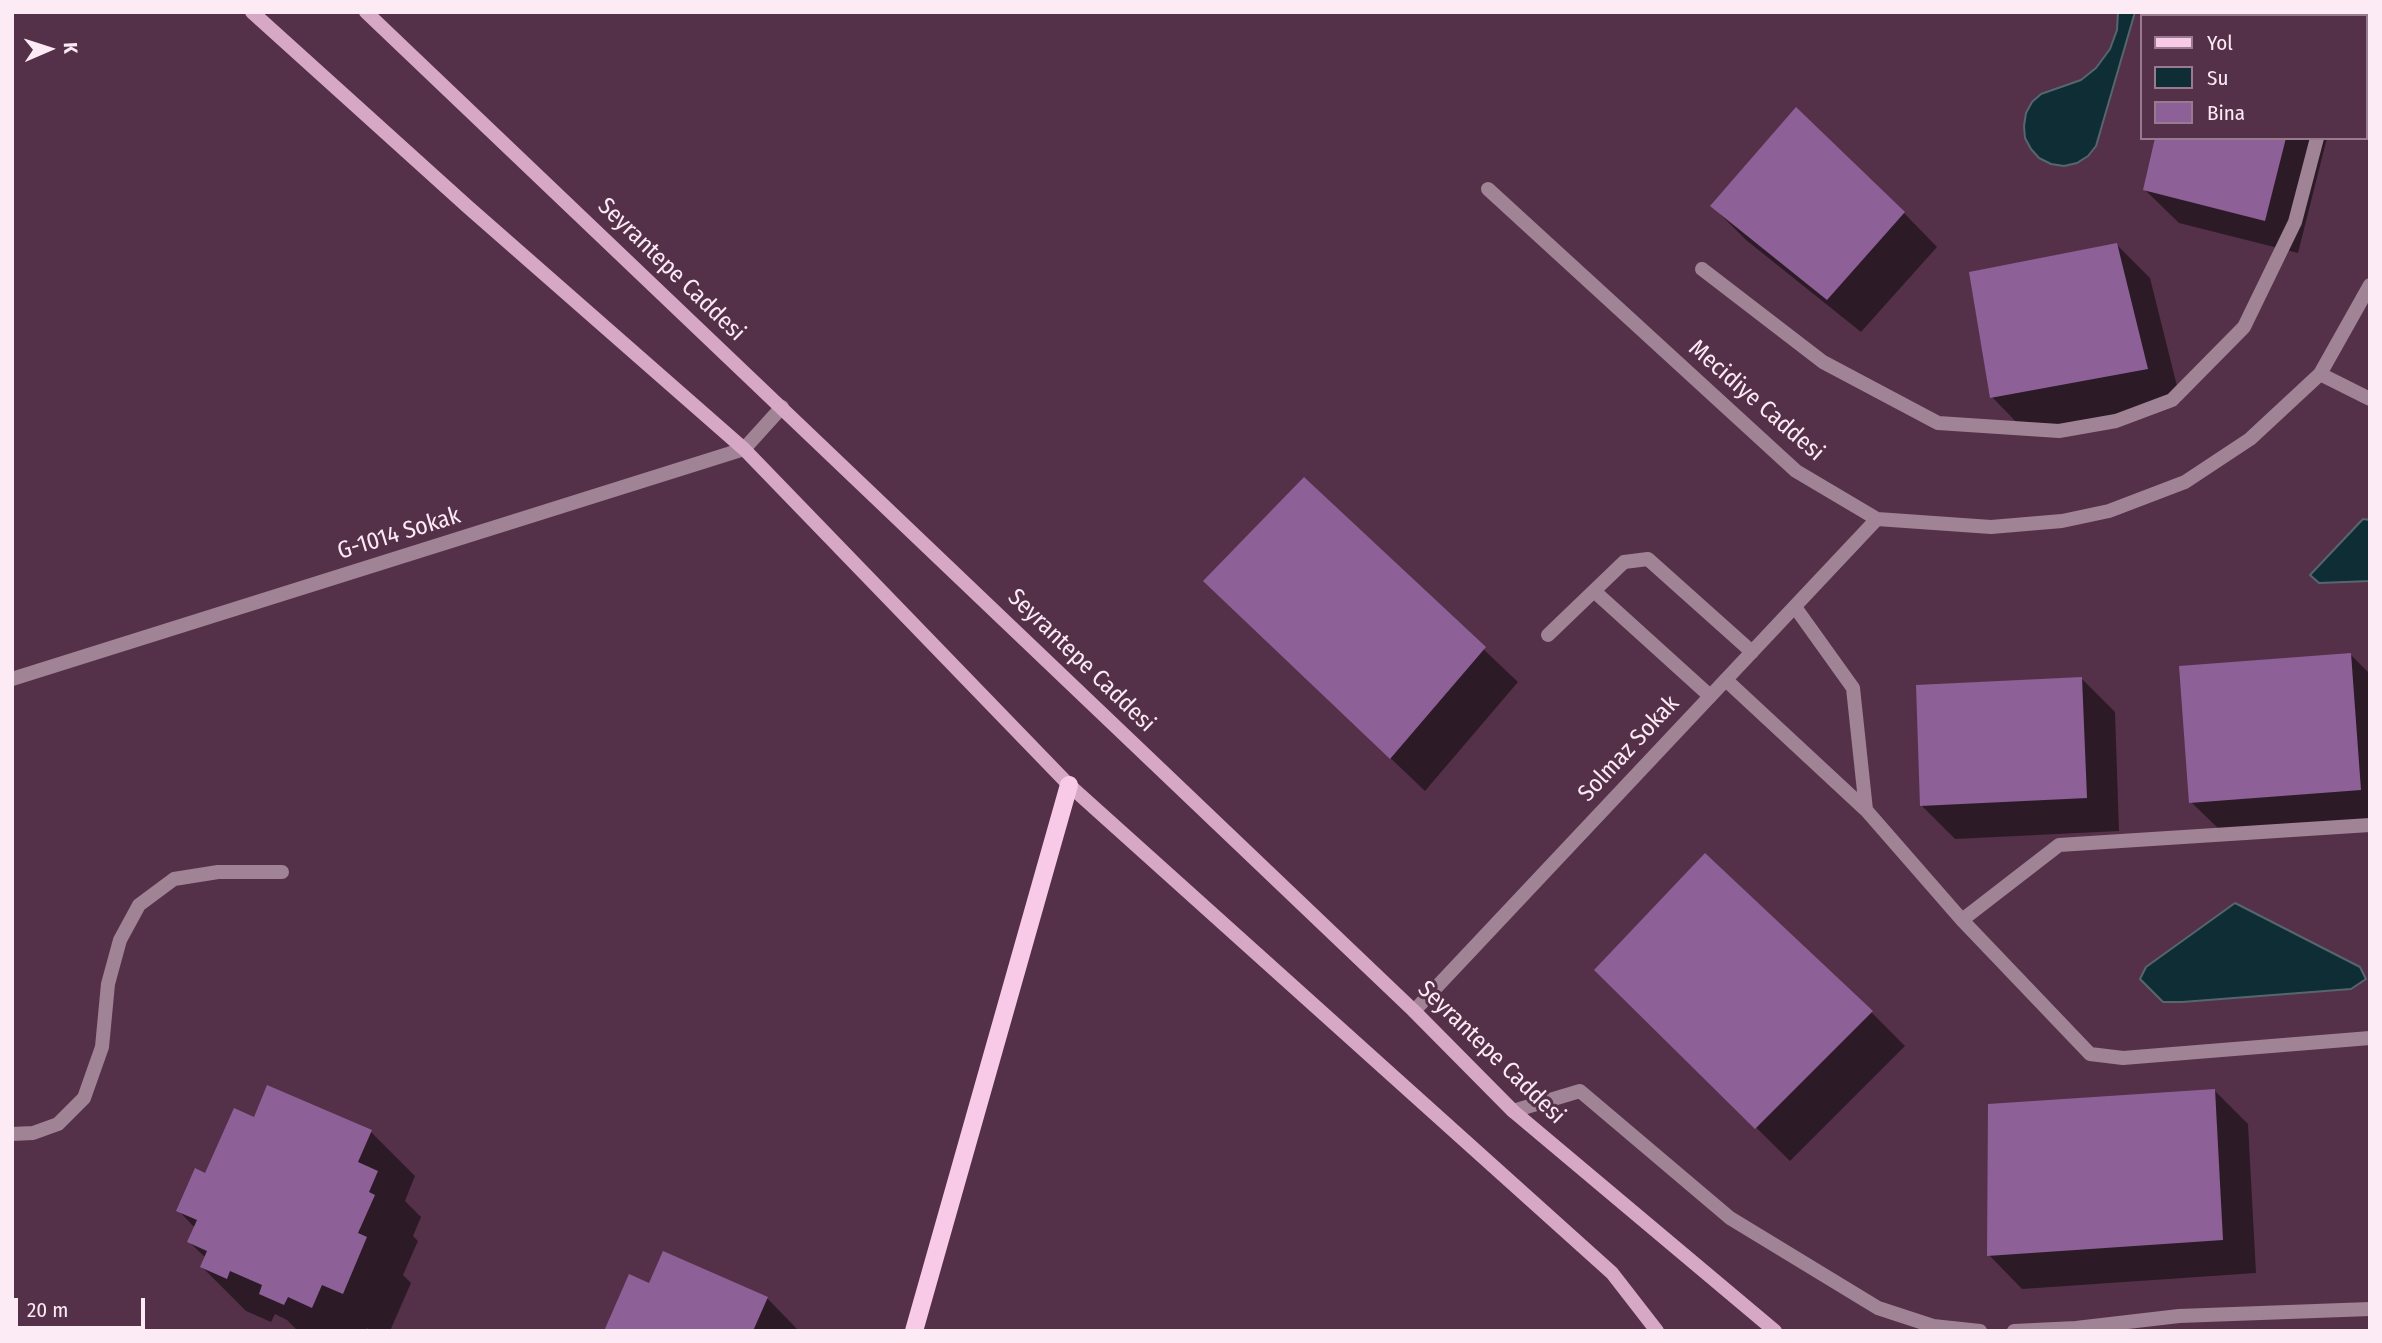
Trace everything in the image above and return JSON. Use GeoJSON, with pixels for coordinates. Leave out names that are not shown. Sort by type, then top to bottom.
{"type":"FeatureCollection","features":[{"type":"Feature","properties":{"kind":"main road"},"geometry":{"type":"LineString","coordinates":[[252,12],[478,216],[744,449],[1069,785],[1612,1273],[1657,1331]]}},
{"type":"Feature","properties":{"kind":"main road","name":"Seyrantepe Caddesi"},"geometry":{"type":"LineString","coordinates":[[366,12],[1414,1011],[1513,1111],[1775,1331]]}},
{"type":"Feature","properties":{"kind":"main road"},"geometry":{"type":"LineString","coordinates":[[914,1331],[1069,785]]}},
{"type":"Feature","properties":{"kind":"street"},"geometry":{"type":"LineString","coordinates":[[1702,269],[1823,362],[1938,424],[2059,431],[2116,421],[2172,400],[2244,327],[2295,222],[2316,140]]}},
{"type":"Feature","properties":{"kind":"street","name":"Mecidiye Caddesi"},"geometry":{"type":"LineString","coordinates":[[1488,189],[1796,471],[1877,519],[1991,527],[2062,521],[2109,511],[2185,482],[2250,439],[2320,374],[2370,285]]}},
{"type":"Feature","properties":{"kind":"street"},"geometry":{"type":"LineString","coordinates":[[2320,374],[2370,399]]}},
{"type":"Feature","properties":{"kind":"street"},"geometry":{"type":"LineString","coordinates":[[744,449],[782,407]]}},
{"type":"Feature","properties":{"kind":"street","name":"G-1014 Sokak"},"geometry":{"type":"LineString","coordinates":[[12,679],[744,449]]}},
{"type":"Feature","properties":{"kind":"street","name":"Solmaz Sokak"},"geometry":{"type":"LineString","coordinates":[[1414,1011],[1877,519]]}},
{"type":"Feature","properties":{"kind":"street"},"geometry":{"type":"LineString","coordinates":[[1548,635],[1624,562],[1648,559],[1752,652]]}},
{"type":"Feature","properties":{"kind":"street"},"geometry":{"type":"LineString","coordinates":[[1594,592],[1710,696]]}},
{"type":"Feature","properties":{"kind":"street"},"geometry":{"type":"LineString","coordinates":[[1795,607],[1853,688],[1866,810]]}},
{"type":"Feature","properties":{"kind":"street"},"geometry":{"type":"LineString","coordinates":[[1726,680],[1866,810],[1962,920],[2090,1055],[2123,1058],[2370,1038]]}},
{"type":"Feature","properties":{"kind":"street"},"geometry":{"type":"LineString","coordinates":[[1962,920],[2059,845],[2370,825]]}},
{"type":"Feature","properties":{"kind":"street"},"geometry":{"type":"LineString","coordinates":[[12,1134],[33,1133],[58,1124],[84,1098],[102,1047],[108,984],[120,940],[139,905],[174,879],[218,872],[282,872]]}},
{"type":"Feature","properties":{"kind":"street"},"geometry":{"type":"LineString","coordinates":[[1513,1111],[1580,1091],[1730,1218],[1878,1308],[1934,1326],[1980,1331]]}},
{"type":"Feature","properties":{"kind":"street"},"geometry":{"type":"LineString","coordinates":[[2014,1331],[2076,1328],[2179,1316],[2370,1308]]}},
{"type":"Feature","properties":{"kind":"water"},"geometry":{"type":"Polygon","coordinates":[[[2118,12],[2135,12],[2096,146],[2088,156],[2077,163],[2064,166],[2051,164],[2039,158],[2025,138],[2026,113],[2032,102],[2041,94],[2081,80],[2096,68],[2110,49],[2117,30],[2118,12]]]}},
{"type":"Feature","properties":{"kind":"water"},"geometry":{"type":"Polygon","coordinates":[[[2363,519],[2370,520],[2370,581],[2319,583],[2310,575],[2363,519]]]}},
{"type":"Feature","properties":{"kind":"water"},"geometry":{"type":"Polygon","coordinates":[[[2235,903],[2360,967],[2366,979],[2351,989],[2163,1002],[2140,979],[2146,967],[2235,903]]]}},
{"type":"Feature","properties":{"kind":"building"},"geometry":{"type":"Polygon","coordinates":[[[1796,107],[1905,212],[1827,300],[1710,206],[1796,107]]]}},
{"type":"Feature","properties":{"kind":"building"},"geometry":{"type":"Polygon","coordinates":[[[2155,140],[2285,140],[2265,221],[2143,190],[2155,140]]]}},
{"type":"Feature","properties":{"kind":"building"},"geometry":{"type":"Polygon","coordinates":[[[2117,243],[2148,369],[1990,398],[1969,272],[2117,243]]]}},
{"type":"Feature","properties":{"kind":"building"},"geometry":{"type":"Polygon","coordinates":[[[1304,477],[1486,647],[1390,759],[1203,581],[1304,477]]]}},
{"type":"Feature","properties":{"kind":"building"},"geometry":{"type":"Polygon","coordinates":[[[2351,653],[2361,790],[2189,803],[2179,666],[2351,653]]]}},
{"type":"Feature","properties":{"kind":"building"},"geometry":{"type":"Polygon","coordinates":[[[2082,677],[2087,798],[1920,806],[1916,685],[2082,677]]]}},
{"type":"Feature","properties":{"kind":"building"},"geometry":{"type":"Polygon","coordinates":[[[1705,853],[1873,1011],[1755,1129],[1594,970],[1705,853]]]}},
{"type":"Feature","properties":{"kind":"building"},"geometry":{"type":"Polygon","coordinates":[[[267,1085],[372,1130],[358,1162],[378,1171],[369,1192],[375,1195],[358,1233],[367,1237],[343,1294],[322,1285],[312,1308],[288,1297],[284,1305],[259,1294],[262,1285],[230,1271],[227,1279],[200,1267],[207,1251],[187,1242],[197,1220],[176,1211],[195,1168],[205,1173],[234,1108],[254,1117],[267,1085]]]}},
{"type":"Feature","properties":{"kind":"building"},"geometry":{"type":"Polygon","coordinates":[[[2215,1089],[2223,1240],[1987,1256],[1988,1104],[2215,1089]]]}},
{"type":"Feature","properties":{"kind":"building"},"geometry":{"type":"Polygon","coordinates":[[[663,1251],[768,1297],[753,1331],[604,1331],[629,1274],[649,1283],[663,1251]]]}}]}
